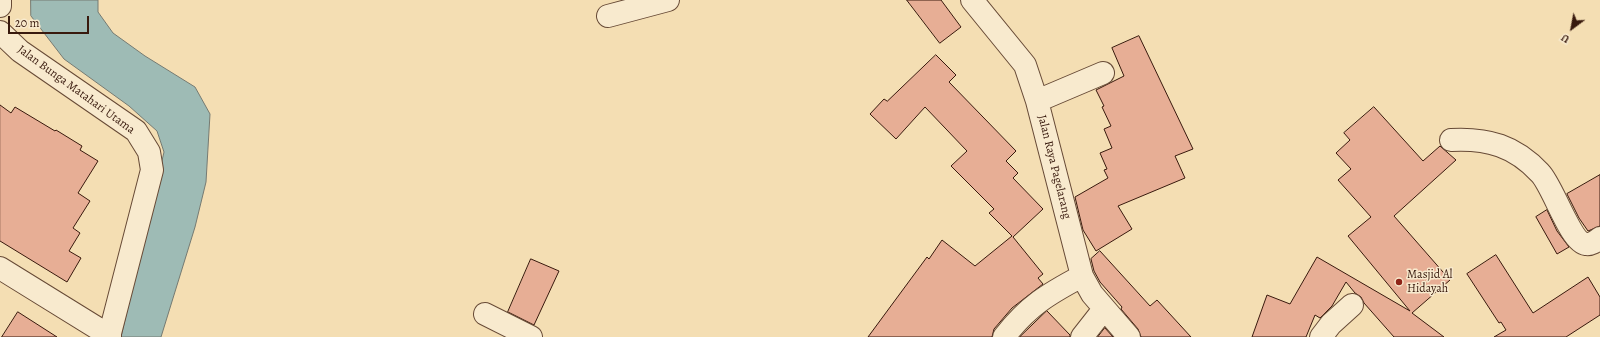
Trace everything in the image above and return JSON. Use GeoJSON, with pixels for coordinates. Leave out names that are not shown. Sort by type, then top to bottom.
{"type":"FeatureCollection","features":[{"type":"Feature","properties":{"kind":"street"},"geometry":{"type":"LineString","coordinates":[[0,0],[0,6]]}},
{"type":"Feature","properties":{"kind":"street"},"geometry":{"type":"LineString","coordinates":[[608,16],[668,0]]}},
{"type":"Feature","properties":{"kind":"street","name":"Jalan Raya Pagelarang"},"geometry":{"type":"LineString","coordinates":[[972,0],[1025,65],[1037,101],[1082,276],[1092,294],[1129,337]]}},
{"type":"Feature","properties":{"kind":"street","name":"Jalan Bunga Matahari Utama"},"geometry":{"type":"LineString","coordinates":[[0,32],[20,51],[136,131],[149,152],[152,170],[110,337]]}},
{"type":"Feature","properties":{"kind":"street"},"geometry":{"type":"LineString","coordinates":[[1037,101],[1103,73]]}},
{"type":"Feature","properties":{"kind":"street"},"geometry":{"type":"LineString","coordinates":[[1451,140],[1469,139],[1505,146],[1525,159],[1541,173],[1552,188],[1570,229],[1577,238],[1586,244],[1600,238]]}},
{"type":"Feature","properties":{"kind":"street"},"geometry":{"type":"LineString","coordinates":[[0,268],[110,337]]}},
{"type":"Feature","properties":{"kind":"street"},"geometry":{"type":"LineString","coordinates":[[1004,337],[1030,308],[1055,291],[1082,276]]}},
{"type":"Feature","properties":{"kind":"street"},"geometry":{"type":"LineString","coordinates":[[1321,337],[1331,324],[1352,305]]}},
{"type":"Feature","properties":{"kind":"street"},"geometry":{"type":"LineString","coordinates":[[1082,337],[1104,309]]}},
{"type":"Feature","properties":{"kind":"street"},"geometry":{"type":"LineString","coordinates":[[485,314],[531,337]]}},
{"type":"Feature","properties":{"kind":"water"},"geometry":{"type":"Polygon","coordinates":[[[31,0],[98,0],[98,12],[113,33],[145,56],[195,87],[210,114],[206,182],[195,227],[161,337],[121,337],[164,152],[157,131],[129,106],[64,59],[31,16],[31,0]]]}},
{"type":"Feature","properties":{"kind":"building"},"geometry":{"type":"Polygon","coordinates":[[[907,0],[941,0],[961,27],[940,43],[907,0]]]}},
{"type":"Feature","properties":{"kind":"building"},"geometry":{"type":"Polygon","coordinates":[[[1139,36],[1193,149],[1175,156],[1185,178],[1118,206],[1132,229],[1096,251],[1083,230],[1075,197],[1108,178],[1104,170],[1107,169],[1100,153],[1112,148],[1104,129],[1111,126],[1102,107],[1104,106],[1096,90],[1124,76],[1112,48],[1139,36]]]}},
{"type":"Feature","properties":{"kind":"building"},"geometry":{"type":"Polygon","coordinates":[[[936,55],[956,75],[949,82],[1016,151],[1006,161],[1018,173],[1013,178],[1043,209],[1013,237],[1043,274],[1038,278],[1043,284],[1012,308],[994,329],[992,337],[868,337],[927,257],[929,259],[942,240],[975,266],[1012,236],[989,213],[994,209],[951,166],[967,151],[925,107],[896,139],[870,114],[884,99],[887,101],[936,55]]]}},
{"type":"Feature","properties":{"kind":"building"},"geometry":{"type":"Polygon","coordinates":[[[0,105],[11,113],[15,107],[55,131],[56,130],[82,146],[80,150],[98,161],[78,193],[90,201],[73,228],[80,233],[69,251],[81,258],[67,282],[0,241],[0,105]]]}},
{"type":"Feature","properties":{"kind":"building"},"geometry":{"type":"Polygon","coordinates":[[[1374,107],[1423,161],[1440,146],[1456,160],[1394,216],[1450,280],[1412,313],[1444,337],[1394,337],[1364,303],[1361,297],[1355,293],[1346,282],[1332,306],[1320,318],[1315,315],[1306,337],[1252,337],[1267,295],[1290,304],[1317,257],[1410,311],[1348,236],[1371,217],[1338,180],[1351,169],[1336,153],[1350,140],[1344,133],[1374,107]]]}},
{"type":"Feature","properties":{"kind":"building"},"geometry":{"type":"Polygon","coordinates":[[[1600,175],[1600,226],[1588,231],[1579,218],[1567,194],[1600,175]]]}},
{"type":"Feature","properties":{"kind":"building"},"geometry":{"type":"Polygon","coordinates":[[[1547,210],[1557,231],[1569,247],[1557,254],[1536,217],[1547,210]]]}},
{"type":"Feature","properties":{"kind":"building"},"geometry":{"type":"Polygon","coordinates":[[[1100,251],[1150,306],[1157,300],[1191,337],[1141,337],[1138,329],[1121,309],[1122,307],[1100,282],[1094,271],[1091,259],[1100,251]]]}},
{"type":"Feature","properties":{"kind":"building"},"geometry":{"type":"Polygon","coordinates":[[[1496,255],[1533,313],[1588,277],[1600,297],[1600,315],[1566,337],[1494,337],[1506,330],[1501,322],[1499,323],[1467,274],[1496,255]]]}},
{"type":"Feature","properties":{"kind":"building"},"geometry":{"type":"Polygon","coordinates":[[[531,259],[559,271],[534,325],[508,312],[531,259]]]}},
{"type":"Feature","properties":{"kind":"building"},"geometry":{"type":"Polygon","coordinates":[[[1047,311],[1070,335],[1070,337],[1020,337],[1047,311]]]}},
{"type":"Feature","properties":{"kind":"building"},"geometry":{"type":"Polygon","coordinates":[[[18,312],[57,337],[2,337],[18,312]]]}},
{"type":"Feature","properties":{"kind":"building"},"geometry":{"type":"Polygon","coordinates":[[[1105,328],[1113,337],[1098,337],[1105,328]]]}},
{"type":"Feature","properties":{"kind":"place","name":"Masjid Al Hidayah"},"geometry":{"type":"Point","coordinates":[1399,282]}}]}
